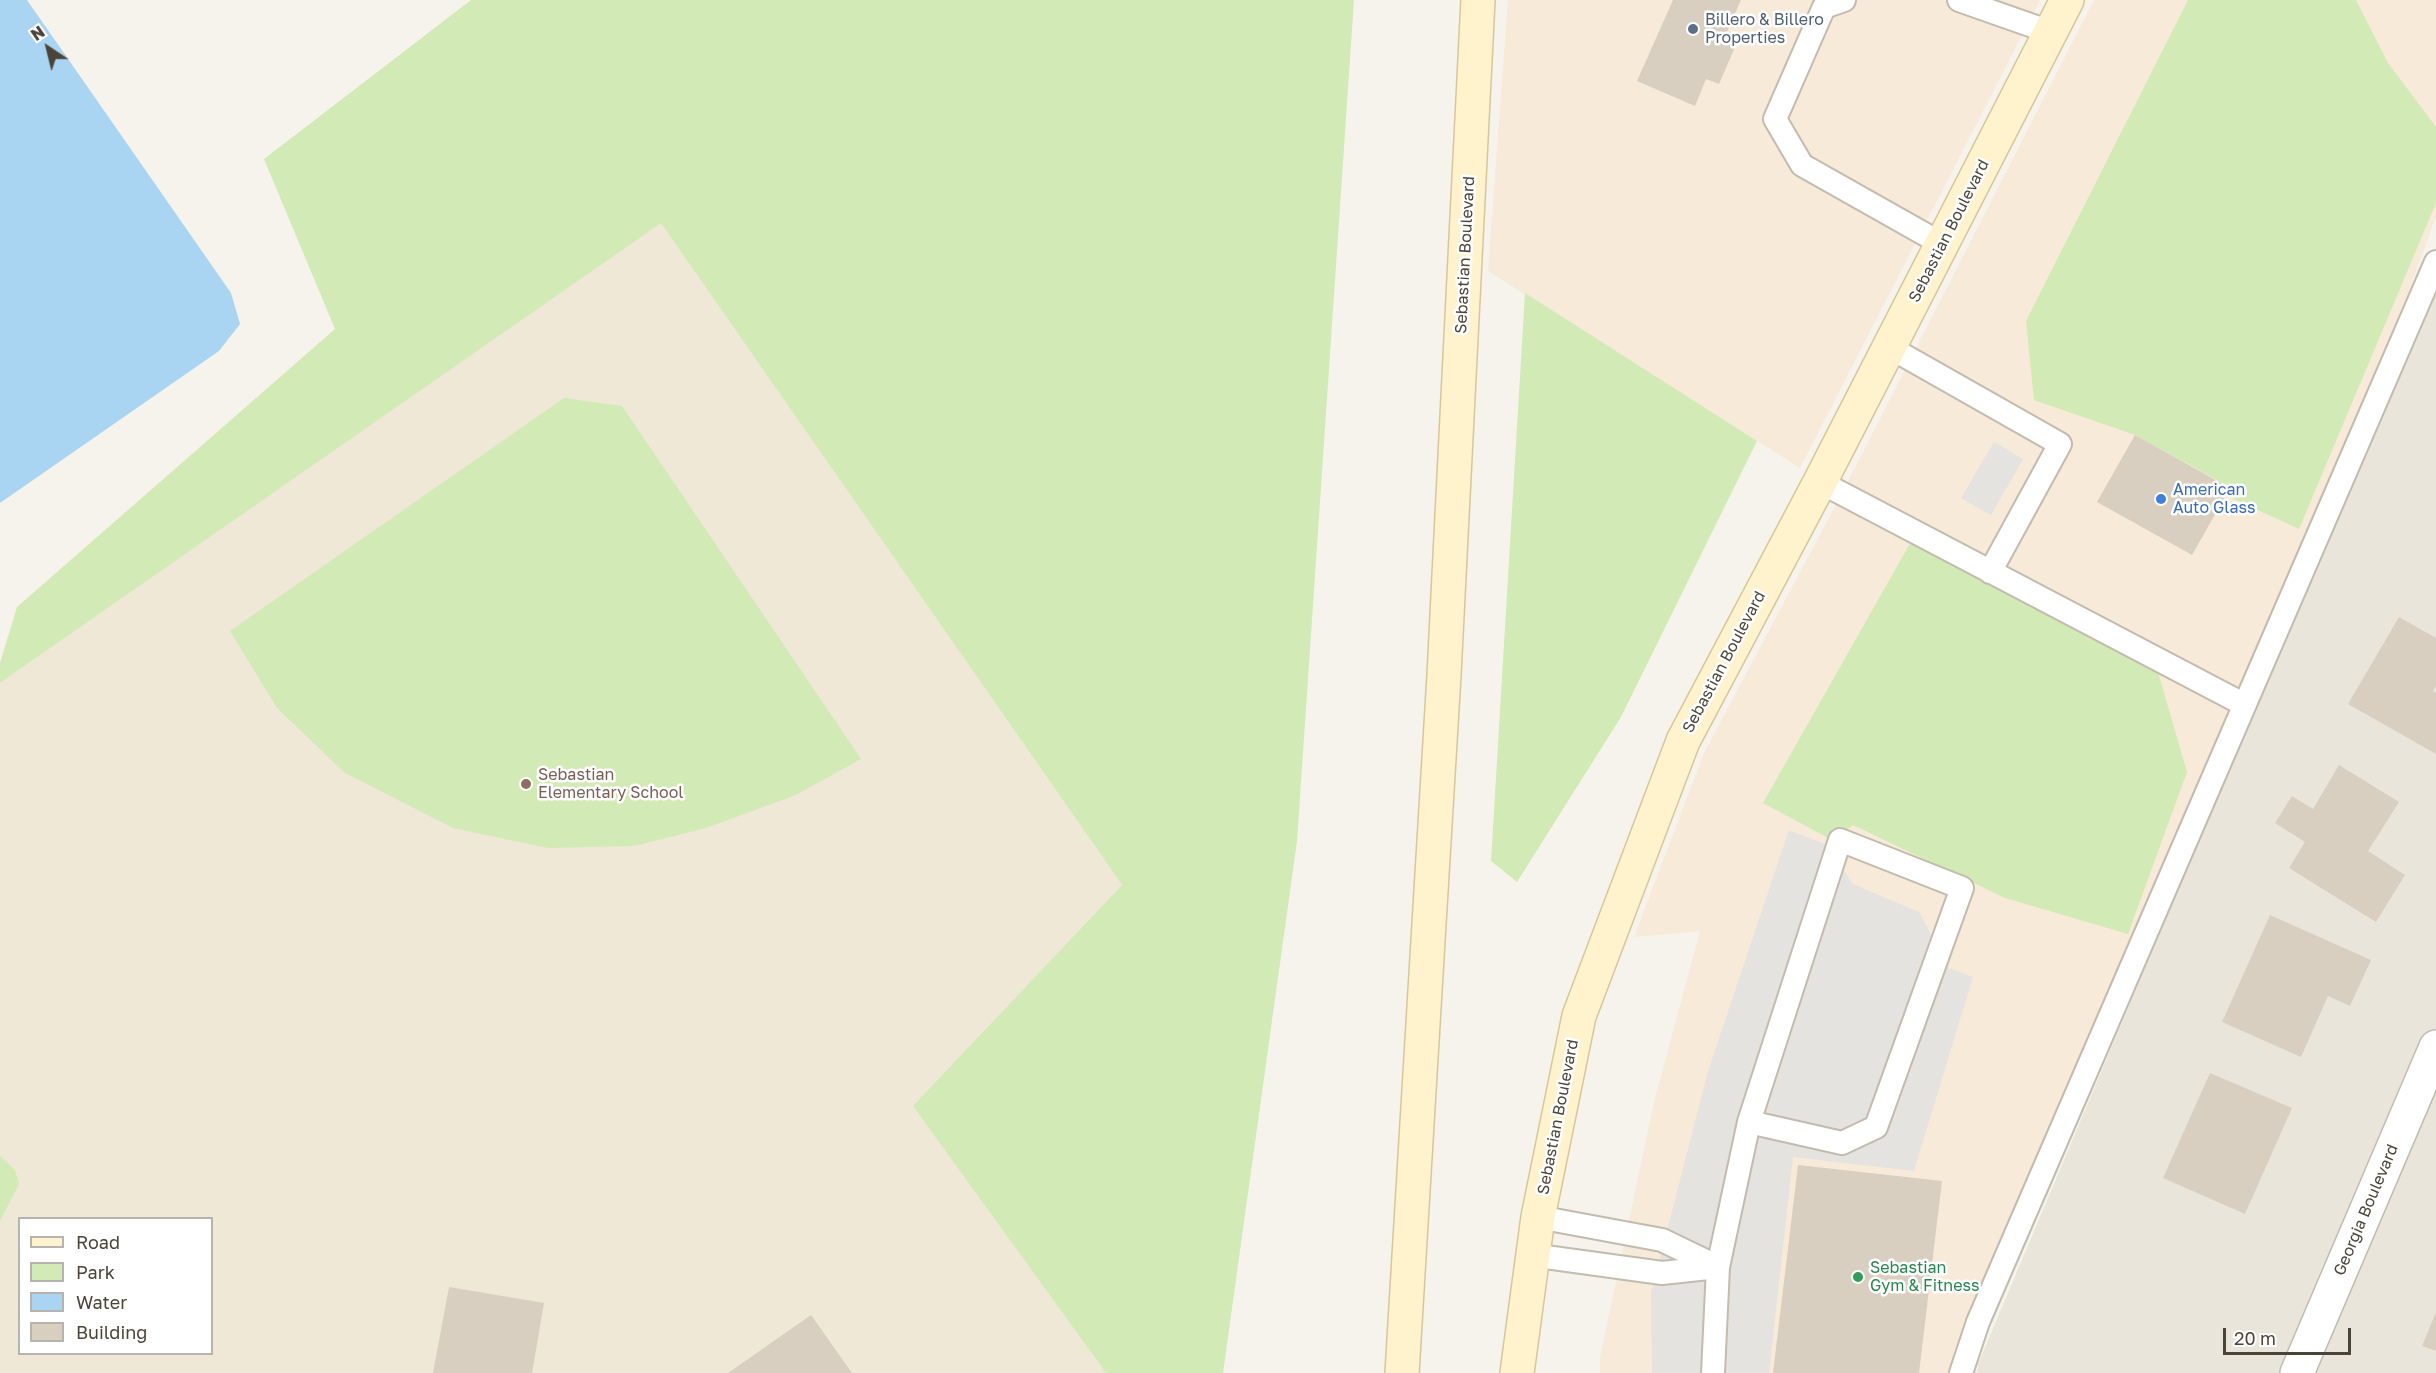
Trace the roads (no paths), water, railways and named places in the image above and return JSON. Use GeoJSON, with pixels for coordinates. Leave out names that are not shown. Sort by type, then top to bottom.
{"type":"FeatureCollection","features":[{"type":"Feature","properties":{"kind":"main road","name":"Sebastian Boulevard"},"geometry":{"type":"LineString","coordinates":[[1402,1373],[1444,675],[1478,0]]}},
{"type":"Feature","properties":{"kind":"main road","name":"Sebastian Boulevard"},"geometry":{"type":"LineString","coordinates":[[1517,1373],[1531,1255],[1579,1016],[1683,741],[1820,482],[2067,0]]}},
{"type":"Feature","properties":{"kind":"street","name":"Georgia Boulevard"},"geometry":{"type":"LineString","coordinates":[[2297,1373],[2436,1047]]}},
{"type":"Feature","properties":{"kind":"lane"},"geometry":{"type":"LineString","coordinates":[[1844,0],[1824,7],[1775,119],[1802,165],[1942,244]]}},
{"type":"Feature","properties":{"kind":"lane"},"geometry":{"type":"LineString","coordinates":[[1959,0],[2050,32]]}},
{"type":"Feature","properties":{"kind":"lane"},"geometry":{"type":"LineString","coordinates":[[1961,1373],[1978,1322],[2243,704],[2436,262]]}},
{"type":"Feature","properties":{"kind":"lane"},"geometry":{"type":"LineString","coordinates":[[1889,346],[2060,444],[1990,572]]}},
{"type":"Feature","properties":{"kind":"lane"},"geometry":{"type":"LineString","coordinates":[[1820,482],[2243,704]]}},
{"type":"Feature","properties":{"kind":"lane"},"geometry":{"type":"LineString","coordinates":[[1713,1373],[1718,1267],[1749,1122],[1840,840],[1962,888],[1876,1127],[1842,1143],[1749,1122]]}},
{"type":"Feature","properties":{"kind":"lane"},"geometry":{"type":"LineString","coordinates":[[1538,1217],[1662,1240],[1718,1267]]}},
{"type":"Feature","properties":{"kind":"lane"},"geometry":{"type":"LineString","coordinates":[[1531,1255],[1662,1273],[1718,1267]]}},
{"type":"Feature","properties":{"kind":"water"},"geometry":{"type":"Polygon","coordinates":[[[0,0],[27,0],[231,293],[240,324],[219,351],[0,503],[0,0]]]}},
{"type":"Feature","properties":{"kind":"place","name":"Billero & Billero Properties"},"geometry":{"type":"Point","coordinates":[1693,29]}},
{"type":"Feature","properties":{"kind":"place","name":"American Auto Glass"},"geometry":{"type":"Point","coordinates":[2161,499]}},
{"type":"Feature","properties":{"kind":"place","name":"Sebastian Elementary School"},"geometry":{"type":"Point","coordinates":[526,784]}},
{"type":"Feature","properties":{"kind":"place","name":"Sebastian Gym & Fitness"},"geometry":{"type":"Point","coordinates":[1858,1277]}}]}
